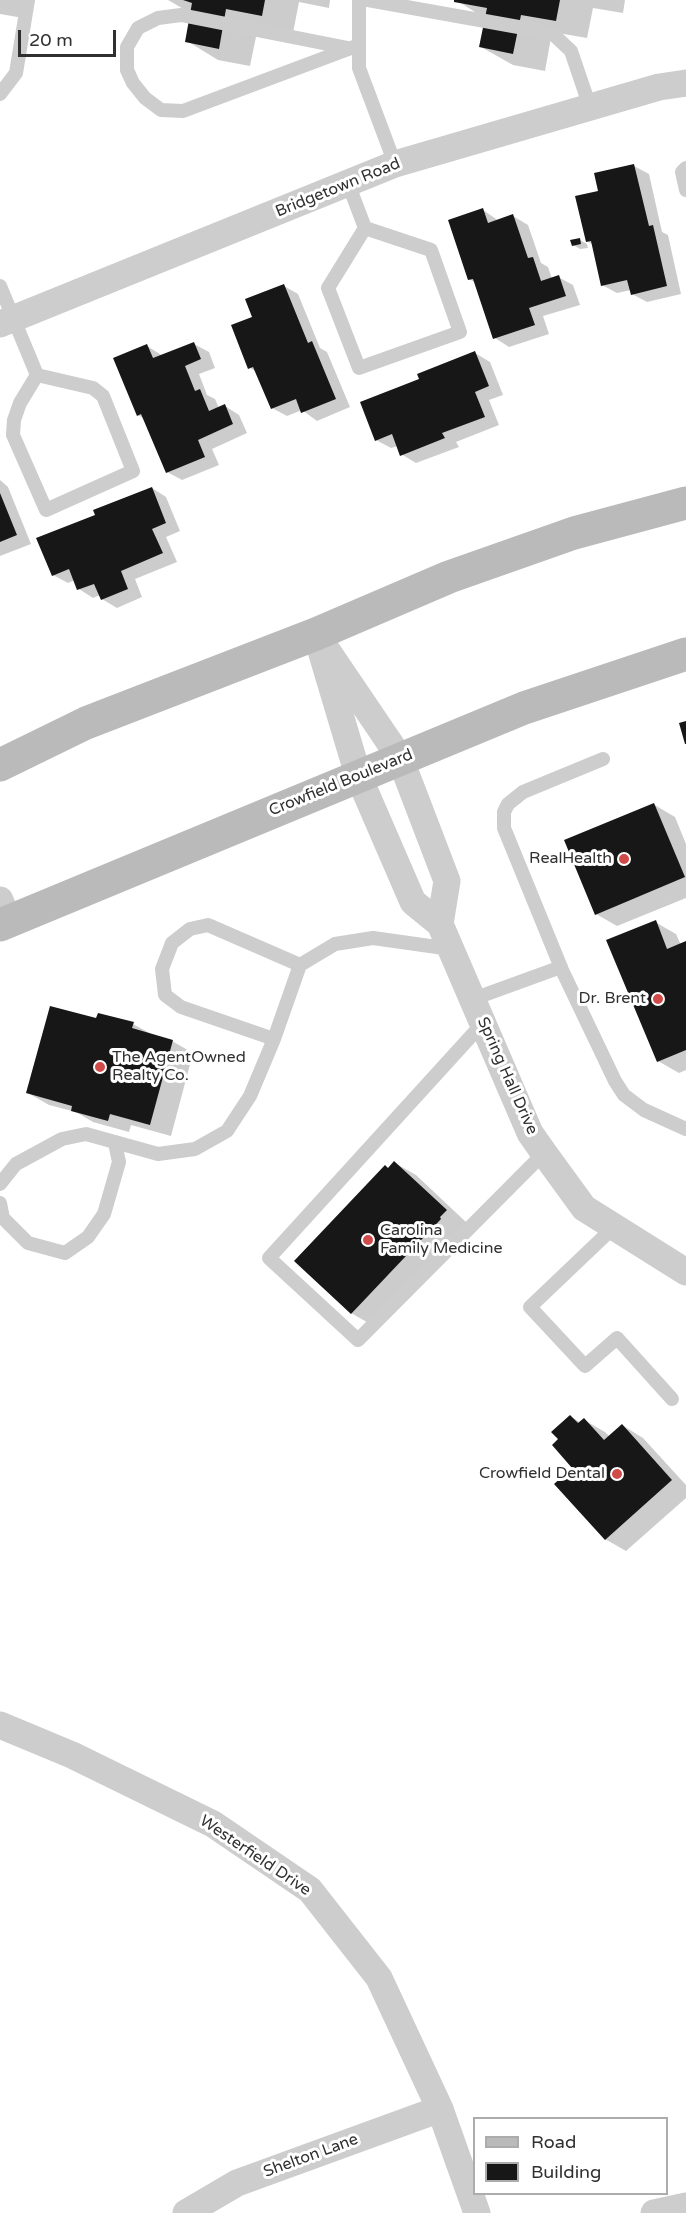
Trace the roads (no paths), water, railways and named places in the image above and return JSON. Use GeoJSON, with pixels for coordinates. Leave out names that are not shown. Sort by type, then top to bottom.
{"type":"FeatureCollection","features":[{"type":"Feature","properties":{"kind":"main road"},"geometry":{"type":"LineString","coordinates":[[0,765],[86,723],[316,634],[459,574],[574,533],[686,503]]}},
{"type":"Feature","properties":{"kind":"main road","name":"Crowfield Boulevard"},"geometry":{"type":"LineString","coordinates":[[3,916],[524,708],[686,654]]}},
{"type":"Feature","properties":{"kind":"street","name":"Bridgetown Road"},"geometry":{"type":"LineString","coordinates":[[7,321],[395,164],[659,87],[686,83]]}},
{"type":"Feature","properties":{"kind":"street"},"geometry":{"type":"LineString","coordinates":[[316,634],[400,759],[447,881],[440,924]]}},
{"type":"Feature","properties":{"kind":"street","name":"Spring Hall Drive"},"geometry":{"type":"LineString","coordinates":[[316,634],[358,775],[413,902],[440,924],[530,1133],[584,1208],[686,1272]]}},
{"type":"Feature","properties":{"kind":"street","name":"Westerfield Drive"},"geometry":{"type":"LineString","coordinates":[[0,1725],[72,1755],[213,1824],[310,1890],[379,1978],[440,2109],[477,2213]]}},
{"type":"Feature","properties":{"kind":"street","name":"Shelton Lane"},"geometry":{"type":"LineString","coordinates":[[186,2213],[237,2184],[440,2109]]}},
{"type":"Feature","properties":{"kind":"street"},"geometry":{"type":"LineString","coordinates":[[654,2213],[686,2206]]}},
{"type":"Feature","properties":{"kind":"lane"},"geometry":{"type":"LineString","coordinates":[[0,94],[15,73],[28,0]]}},
{"type":"Feature","properties":{"kind":"lane"},"geometry":{"type":"LineString","coordinates":[[359,0],[353,46],[395,164]]}},
{"type":"Feature","properties":{"kind":"lane"},"geometry":{"type":"LineString","coordinates":[[368,0],[554,35],[571,51],[590,107]]}},
{"type":"Feature","properties":{"kind":"lane"},"geometry":{"type":"LineString","coordinates":[[181,15],[353,46],[183,111],[160,110],[145,98],[133,83],[128,70],[127,47],[138,28],[158,18],[181,15]]}},
{"type":"Feature","properties":{"kind":"lane"},"geometry":{"type":"LineString","coordinates":[[686,168],[682,172],[686,190]]}},
{"type":"Feature","properties":{"kind":"lane"},"geometry":{"type":"LineString","coordinates":[[348,183],[365,228]]}},
{"type":"Feature","properties":{"kind":"lane"},"geometry":{"type":"LineString","coordinates":[[365,228],[431,250],[460,332],[359,368],[328,288],[365,228]]}},
{"type":"Feature","properties":{"kind":"lane"},"geometry":{"type":"LineString","coordinates":[[0,286],[7,321],[37,375],[93,388],[103,396],[133,471],[46,510],[13,435],[14,420],[20,403],[37,375]]}},
{"type":"Feature","properties":{"kind":"lane"},"geometry":{"type":"LineString","coordinates":[[603,759],[523,792],[508,804],[504,812],[504,828],[561,967],[615,1082],[624,1095],[644,1110],[686,1129]]}},
{"type":"Feature","properties":{"kind":"lane"},"geometry":{"type":"LineString","coordinates":[[274,1039],[181,1007],[165,995],[162,969],[172,943],[190,929],[208,925],[300,965]]}},
{"type":"Feature","properties":{"kind":"lane"},"geometry":{"type":"LineString","coordinates":[[0,1184],[16,1164],[62,1139],[86,1134],[158,1154],[195,1149],[228,1131],[250,1096],[274,1039],[300,965],[335,944],[373,939],[451,949]]}},
{"type":"Feature","properties":{"kind":"lane"},"geometry":{"type":"LineString","coordinates":[[473,999],[561,967]]}},
{"type":"Feature","properties":{"kind":"lane"},"geometry":{"type":"LineString","coordinates":[[483,1023],[269,1258],[358,1340],[544,1154]]}},
{"type":"Feature","properties":{"kind":"lane"},"geometry":{"type":"LineString","coordinates":[[0,1203],[3,1218],[28,1243],[65,1253],[88,1237],[104,1214],[119,1162],[115,1143]]}},
{"type":"Feature","properties":{"kind":"lane"},"geometry":{"type":"LineString","coordinates":[[614,1227],[531,1307],[585,1366],[617,1338],[672,1399]]}},
{"type":"Feature","properties":{"kind":"place","name":"RealHealth"},"geometry":{"type":"Point","coordinates":[624,859]}},
{"type":"Feature","properties":{"kind":"place","name":"Dr. Brent"},"geometry":{"type":"Point","coordinates":[658,999]}},
{"type":"Feature","properties":{"kind":"place","name":"The AgentOwned Realty Co."},"geometry":{"type":"Point","coordinates":[100,1067]}},
{"type":"Feature","properties":{"kind":"place","name":"Carolina Family Medicine"},"geometry":{"type":"Point","coordinates":[368,1240]}},
{"type":"Feature","properties":{"kind":"place","name":"Crowfield Dental"},"geometry":{"type":"Point","coordinates":[617,1474]}}]}
